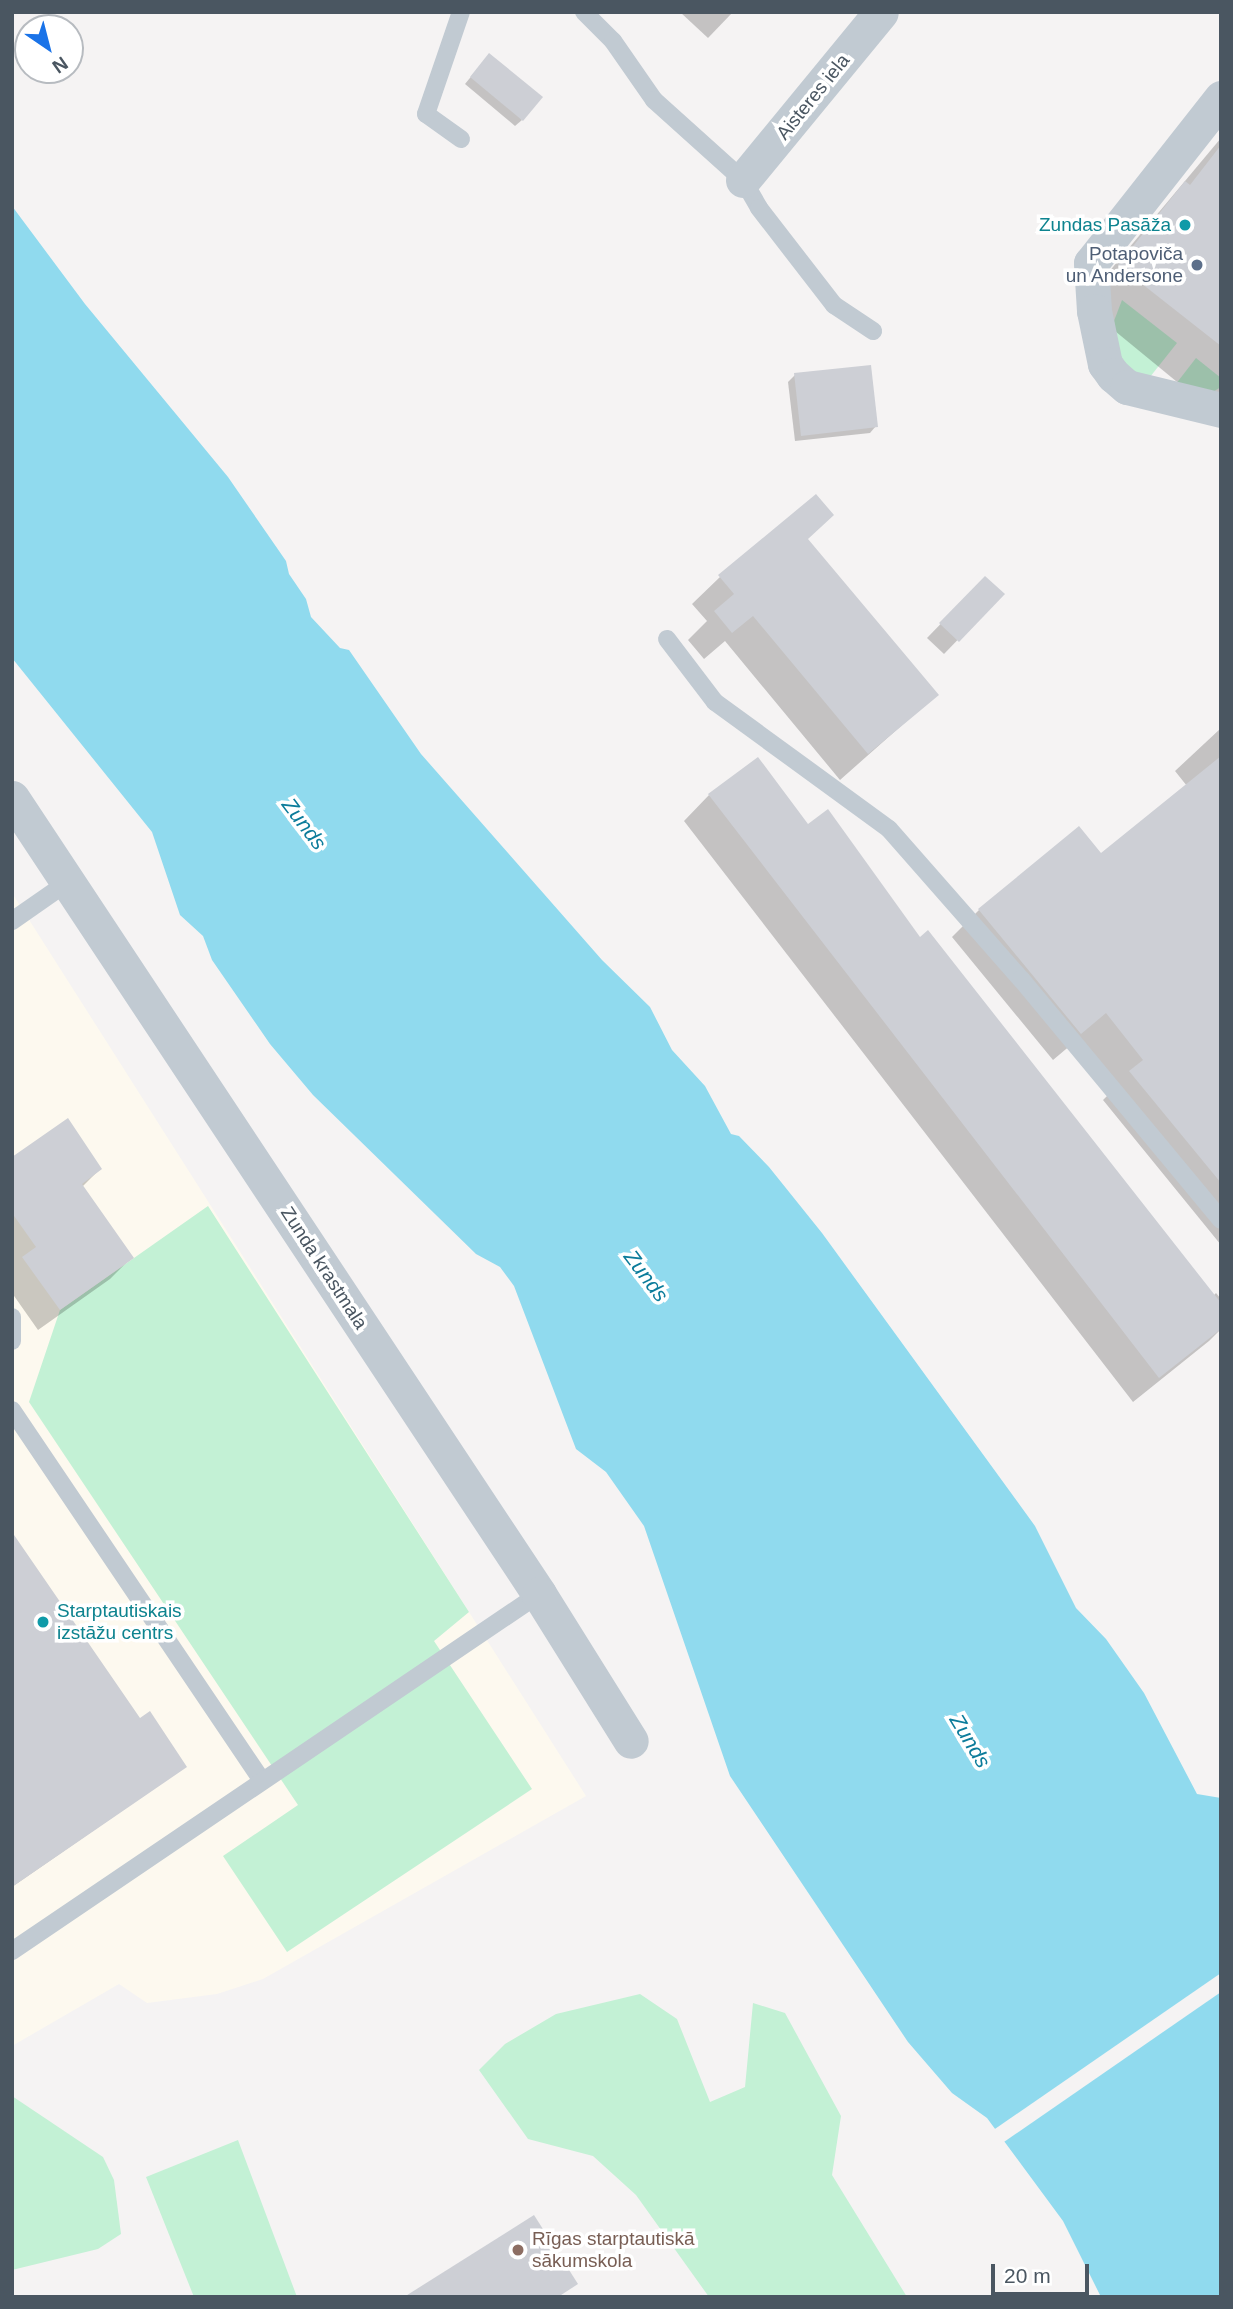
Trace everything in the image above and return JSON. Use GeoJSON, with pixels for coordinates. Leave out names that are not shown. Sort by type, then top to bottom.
{"type":"FeatureCollection","features":[{"type":"Feature","properties":{"kind":"street","name":"Aisteres iela"},"geometry":{"type":"LineString","coordinates":[[743,180],[881,12]]}},
{"type":"Feature","properties":{"kind":"street"},"geometry":{"type":"LineString","coordinates":[[1221,98],[1091,263],[1094,311],[1105,364],[1113,375],[1127,387],[1221,410]]}},
{"type":"Feature","properties":{"kind":"street","name":"Zunda krastmala"},"geometry":{"type":"LineString","coordinates":[[12,798],[539,1594],[631,1741]]}},
{"type":"Feature","properties":{"kind":"lane"},"geometry":{"type":"LineString","coordinates":[[461,12],[426,114],[461,139]]}},
{"type":"Feature","properties":{"kind":"lane"},"geometry":{"type":"LineString","coordinates":[[586,13],[613,41],[654,100],[743,180],[759,208],[834,305],[873,331]]}},
{"type":"Feature","properties":{"kind":"lane"},"geometry":{"type":"LineString","coordinates":[[667,639],[715,702],[889,829],[1021,979],[1221,1220]]}},
{"type":"Feature","properties":{"kind":"lane"},"geometry":{"type":"LineString","coordinates":[[12,921],[68,882]]}},
{"type":"Feature","properties":{"kind":"lane"},"geometry":{"type":"LineString","coordinates":[[12,1317],[12,1341]]}},
{"type":"Feature","properties":{"kind":"lane"},"geometry":{"type":"LineString","coordinates":[[12,1410],[262,1782]]}},
{"type":"Feature","properties":{"kind":"lane"},"geometry":{"type":"LineString","coordinates":[[12,1951],[539,1594]]}},
{"type":"Feature","properties":{"kind":"shaded area","name":"Starptautiskais izstāžu centrs"},"geometry":{"type":"Polygon","coordinates":[[[12,893],[586,1796],[263,1979],[217,1994],[147,2003],[119,1984],[12,2046],[12,893]]]}},
{"type":"Feature","properties":{"kind":"green space"},"geometry":{"type":"Polygon","coordinates":[[[1122,300],[1177,343],[1146,382],[1126,369],[1118,352],[1114,321],[1122,300]]]}},
{"type":"Feature","properties":{"kind":"green space"},"geometry":{"type":"Polygon","coordinates":[[[1196,358],[1221,378],[1221,387],[1206,396],[1172,389],[1196,358]]]}},
{"type":"Feature","properties":{"kind":"green space"},"geometry":{"type":"Polygon","coordinates":[[[208,1206],[469,1612],[434,1641],[532,1789],[287,1952],[223,1856],[298,1805],[29,1402],[60,1310],[208,1206]]]}},
{"type":"Feature","properties":{"kind":"green space"},"geometry":{"type":"Polygon","coordinates":[[[640,1994],[677,2019],[710,2102],[745,2087],[753,2003],[785,2013],[841,2116],[832,2175],[907,2297],[709,2297],[636,2195],[593,2156],[528,2139],[479,2070],[505,2044],[556,2014],[640,1994]]]}},
{"type":"Feature","properties":{"kind":"green space"},"geometry":{"type":"Polygon","coordinates":[[[12,2096],[103,2157],[114,2180],[121,2234],[98,2249],[12,2270],[12,2096]]]}},
{"type":"Feature","properties":{"kind":"green space"},"geometry":{"type":"Polygon","coordinates":[[[238,2140],[297,2297],[194,2297],[146,2177],[238,2140]]]}},
{"type":"Feature","properties":{"kind":"water","name":"Zunds"},"geometry":{"type":"Polygon","coordinates":[[[12,206],[85,304],[228,477],[286,561],[289,574],[306,599],[311,617],[340,648],[349,650],[421,754],[602,960],[650,1007],[672,1050],[705,1086],[731,1134],[739,1136],[769,1167],[822,1233],[1035,1526],[1076,1608],[1106,1639],[1144,1693],[1197,1794],[1221,1798],[1221,2297],[1101,2297],[1063,2221],[987,2118],[952,2093],[908,2042],[730,1776],[644,1526],[606,1472],[576,1449],[514,1286],[500,1267],[476,1254],[313,1095],[270,1044],[212,960],[203,936],[180,915],[152,832],[12,658],[12,206]]]}},
{"type":"Feature","properties":{"kind":"pier"},"geometry":{"type":"Polygon","coordinates":[[[1221,1973],[1221,1992],[1001,2144],[992,2131],[1221,1973]]]}},
{"type":"Feature","properties":{"kind":"building"},"geometry":{"type":"Polygon","coordinates":[[[489,53],[543,97],[523,121],[470,77],[489,53]]]}},
{"type":"Feature","properties":{"kind":"building","name":"Zundas Pasāža"},"geometry":{"type":"Polygon","coordinates":[[[1221,145],[1221,346],[1118,265],[1185,181],[1190,185],[1221,145]]]}},
{"type":"Feature","properties":{"kind":"building"},"geometry":{"type":"Polygon","coordinates":[[[871,365],[878,427],[801,436],[794,373],[871,365]]]}},
{"type":"Feature","properties":{"kind":"building"},"geometry":{"type":"Polygon","coordinates":[[[816,494],[834,515],[808,539],[939,695],[868,754],[753,616],[732,633],[714,611],[734,594],[718,575],[816,494]]]}},
{"type":"Feature","properties":{"kind":"building"},"geometry":{"type":"Polygon","coordinates":[[[985,576],[1005,594],[959,642],[939,623],[985,576]]]}},
{"type":"Feature","properties":{"kind":"building"},"geometry":{"type":"Polygon","coordinates":[[[1221,756],[1221,1183],[1129,1071],[1143,1060],[1106,1013],[1081,1034],[978,909],[1079,826],[1101,853],[1221,756]]]}},
{"type":"Feature","properties":{"kind":"building"},"geometry":{"type":"Polygon","coordinates":[[[758,757],[808,824],[828,809],[920,937],[928,930],[1221,1303],[1221,1329],[1159,1378],[708,794],[758,757]]]}},
{"type":"Feature","properties":{"kind":"building"},"geometry":{"type":"Polygon","coordinates":[[[68,1118],[102,1169],[82,1184],[134,1258],[60,1310],[22,1257],[36,1247],[12,1213],[12,1157],[68,1118]]]}},
{"type":"Feature","properties":{"kind":"building","name":"Starptautiskais izstāžu centrs"},"geometry":{"type":"Polygon","coordinates":[[[12,1532],[140,1718],[150,1711],[187,1767],[12,1887],[12,1532]]]}},
{"type":"Feature","properties":{"kind":"building","name":"Rīgas starptautiskā sākumskola"},"geometry":{"type":"Polygon","coordinates":[[[534,2215],[578,2284],[558,2297],[404,2297],[534,2215]]]}},
{"type":"Feature","properties":{"kind":"place","name":"Zundas Pasāža"},"geometry":{"type":"Point","coordinates":[1185,225]}},
{"type":"Feature","properties":{"kind":"place","name":"Potapoviča un Andersone"},"geometry":{"type":"Point","coordinates":[1197,265]}},
{"type":"Feature","properties":{"kind":"place","name":"Starptautiskais izstāžu centrs"},"geometry":{"type":"Point","coordinates":[43,1622]}},
{"type":"Feature","properties":{"kind":"place","name":"Rīgas starptautiskā sākumskola"},"geometry":{"type":"Point","coordinates":[518,2250]}}]}
